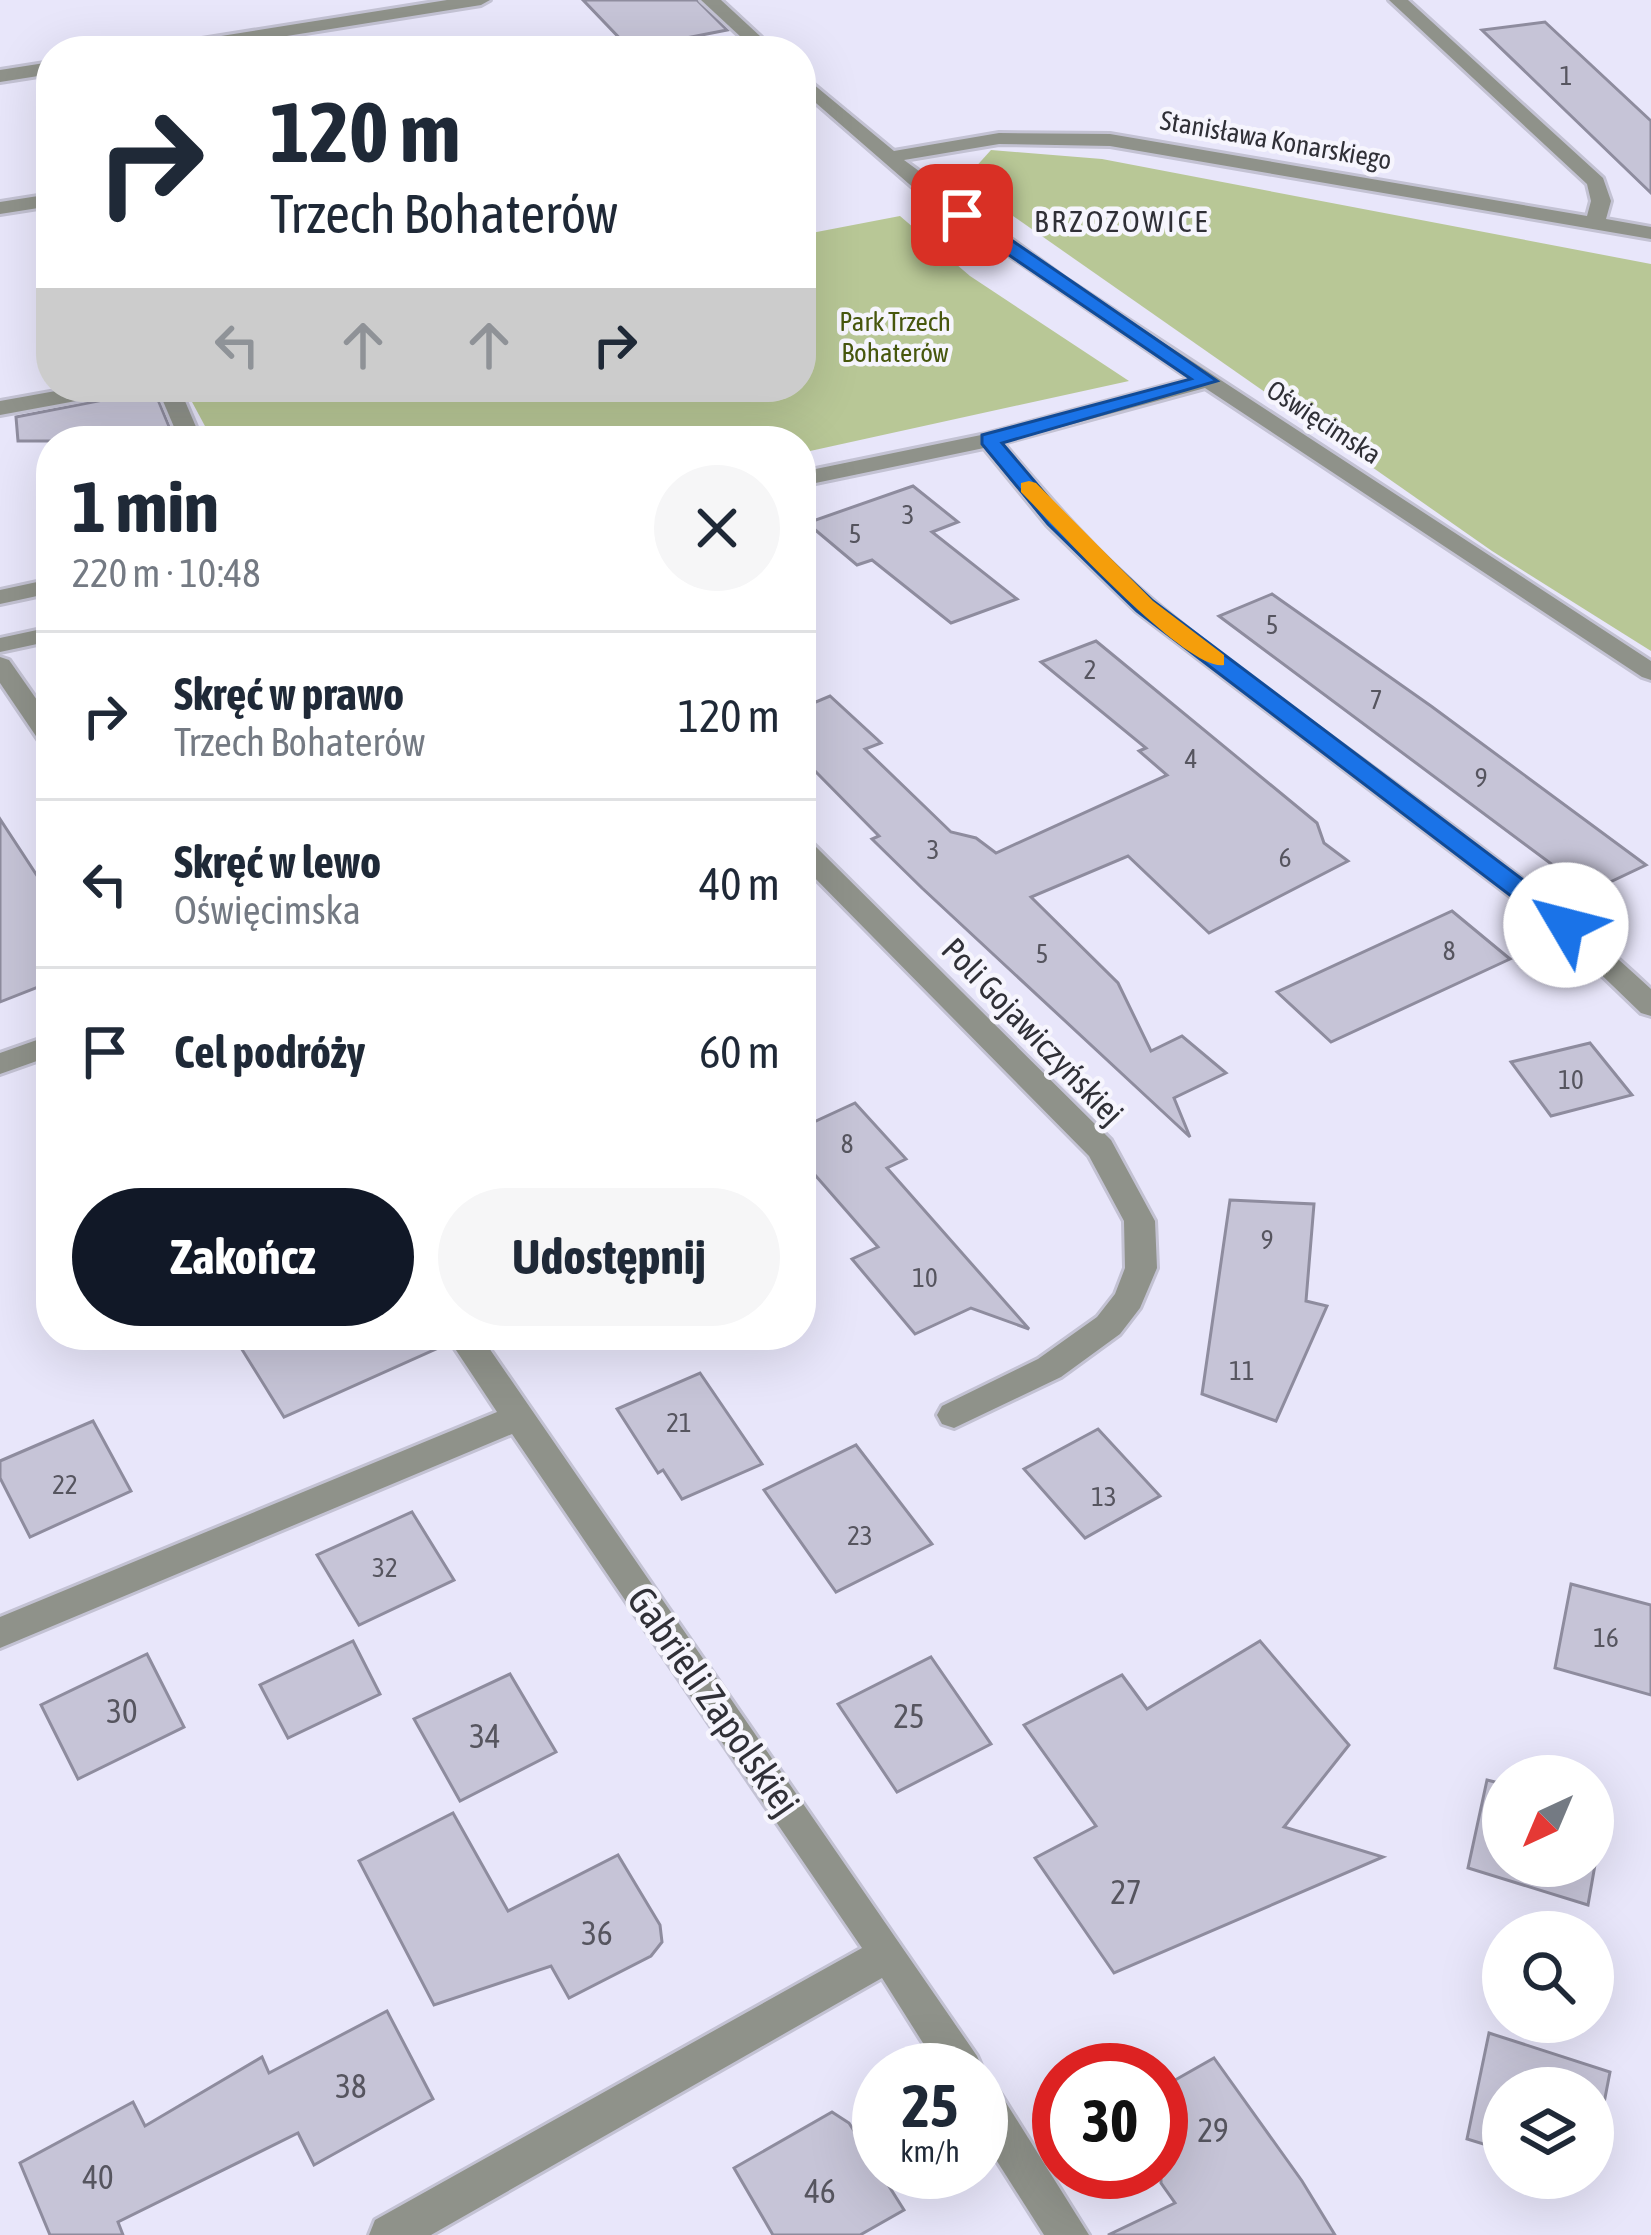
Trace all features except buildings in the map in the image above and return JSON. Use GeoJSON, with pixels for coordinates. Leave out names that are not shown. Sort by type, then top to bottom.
{"type":"FeatureCollection","features":[{"type":"Feature","properties":{"kind":"street"},"geometry":{"type":"LineString","coordinates":[[253,36],[481,0]]}},
{"type":"Feature","properties":{"kind":"street"},"geometry":{"type":"LineString","coordinates":[[710,0],[750,36]]}},
{"type":"Feature","properties":{"kind":"street"},"geometry":{"type":"LineString","coordinates":[[1398,0],[1596,182],[1601,201],[1595,222]]}},
{"type":"Feature","properties":{"kind":"street"},"geometry":{"type":"LineString","coordinates":[[0,76],[36,70]]}},
{"type":"Feature","properties":{"kind":"street","name":"Oświęcimska"},"geometry":{"type":"LineString","coordinates":[[816,93],[949,205],[1207,381],[1651,672]]}},
{"type":"Feature","properties":{"kind":"street","name":"Stanisława Konarskiego"},"geometry":{"type":"LineString","coordinates":[[891,157],[957,140],[1000,135],[1088,137],[1651,233]]}},
{"type":"Feature","properties":{"kind":"street"},"geometry":{"type":"LineString","coordinates":[[0,208],[36,202]]}},
{"type":"Feature","properties":{"kind":"street"},"geometry":{"type":"LineString","coordinates":[[816,475],[989,440],[1207,381]]}},
{"type":"Feature","properties":{"kind":"street"},"geometry":{"type":"LineString","coordinates":[[0,408],[36,401]]}},
{"type":"Feature","properties":{"kind":"street"},"geometry":{"type":"LineString","coordinates":[[989,440],[1055,520],[1145,606],[1566,925],[1651,1006]]}},
{"type":"Feature","properties":{"kind":"street"},"geometry":{"type":"LineString","coordinates":[[0,597],[36,589]]}},
{"type":"Feature","properties":{"kind":"street"},"geometry":{"type":"LineString","coordinates":[[0,645],[36,637]]}},
{"type":"Feature","properties":{"kind":"street"},"geometry":{"type":"LineString","coordinates":[[0,665],[36,717]]}},
{"type":"Feature","properties":{"kind":"street","name":"Poli Gojawiczyńskiej"},"geometry":{"type":"LineString","coordinates":[[816,863],[1100,1148],[1125,1188],[1142,1231],[1140,1274],[1130,1301],[1097,1336],[1046,1370],[954,1415]]}},
{"type":"Feature","properties":{"kind":"street"},"geometry":{"type":"LineString","coordinates":[[0,1064],[36,1051]]}},
{"type":"Feature","properties":{"kind":"street","name":"Gabrieli Zapolskiej"},"geometry":{"type":"LineString","coordinates":[[472,1350],[946,2043]]}},
{"type":"Feature","properties":{"kind":"street"},"geometry":{"type":"LineString","coordinates":[[0,1633],[518,1417]]}},
{"type":"Feature","properties":{"kind":"street"},"geometry":{"type":"LineString","coordinates":[[390,2235],[888,1954]]}},
{"type":"Feature","properties":{"kind":"street"},"geometry":{"type":"LineString","coordinates":[[1008,2141],[1068,2235]]}},
{"type":"Feature","properties":{"kind":"green space"},"geometry":{"type":"Polygon","coordinates":[[[991,150],[1102,159],[1651,264],[1651,651],[1492,551],[963,181],[991,150]]]}},
{"type":"Feature","properties":{"kind":"green space","name":"Park Trzech Bohaterów"},"geometry":{"type":"Polygon","coordinates":[[[900,216],[970,276],[1129,381],[816,450],[816,426],[205,426],[192,402],[816,402],[816,232],[900,216]]]}},
{"type":"Feature","properties":{"kind":"slow traffic"},"geometry":{"type":"LineString","coordinates":[[1029,488],[1055,520],[1145,606],[1216,660]]}},
{"type":"Feature","properties":{"kind":"district","name":"BRZOZOWICE"},"geometry":{"type":"Point","coordinates":[1122,221]}},
{"type":"Feature","properties":{"kind":"route"},"geometry":{"type":"LineString","coordinates":[[962,215],[1207,381],[989,440],[1055,520],[1145,606],[1566,925]]}}]}
